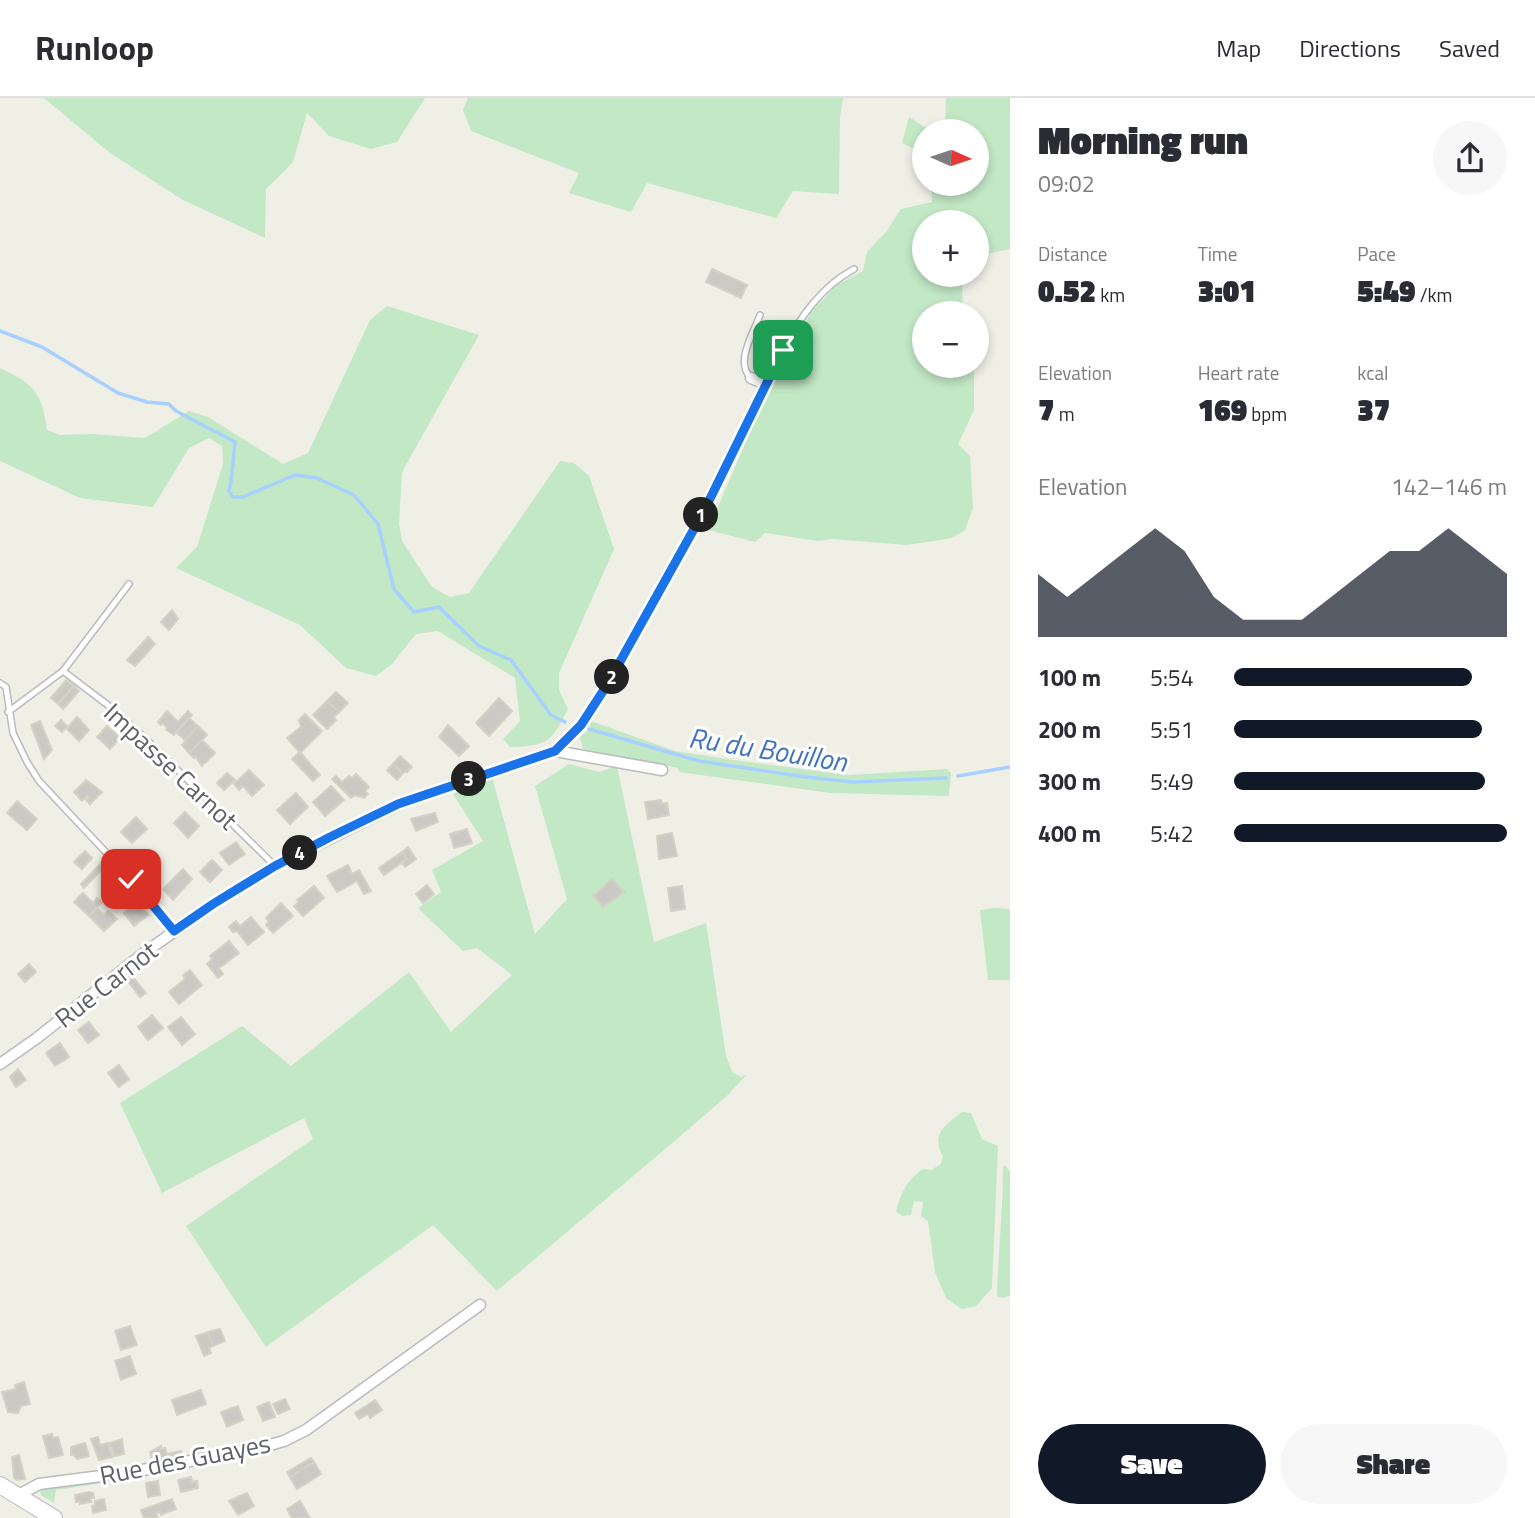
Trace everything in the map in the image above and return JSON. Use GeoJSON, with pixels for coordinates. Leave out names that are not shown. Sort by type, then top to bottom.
{"type":"FeatureCollection","features":[{"type":"Feature","properties":{"kind":"street"},"geometry":{"type":"LineString","coordinates":[[555,751],[581,725],[607,685],[704,511],[766,384],[751,378]]}},
{"type":"Feature","properties":{"kind":"street"},"geometry":{"type":"LineString","coordinates":[[555,751],[662,770]]}},
{"type":"Feature","properties":{"kind":"street","name":"Rue Carnot"},"geometry":{"type":"LineString","coordinates":[[0,1064],[174,931],[275,866],[398,804],[555,751]]}},
{"type":"Feature","properties":{"kind":"street","name":"Rue des Guayes"},"geometry":{"type":"LineString","coordinates":[[17,1496],[38,1484],[132,1472],[284,1441],[306,1430],[480,1305]]}},
{"type":"Feature","properties":{"kind":"street"},"geometry":{"type":"LineString","coordinates":[[0,1485],[54,1518]]}},
{"type":"Feature","properties":{"kind":"lane"},"geometry":{"type":"LineString","coordinates":[[766,384],[790,338],[811,306],[831,283],[854,269]]}},
{"type":"Feature","properties":{"kind":"lane"},"geometry":{"type":"LineString","coordinates":[[751,378],[745,370],[744,361],[760,316]]}},
{"type":"Feature","properties":{"kind":"lane"},"geometry":{"type":"LineString","coordinates":[[8,712],[63,671],[129,584]]}},
{"type":"Feature","properties":{"kind":"lane","name":"Impasse Carnot"},"geometry":{"type":"LineString","coordinates":[[63,671],[113,709],[145,738],[275,866]]}},
{"type":"Feature","properties":{"kind":"lane"},"geometry":{"type":"LineString","coordinates":[[0,682],[6,687],[13,733],[39,781],[131,879],[174,931]]}},
{"type":"Feature","properties":{"kind":"green space"},"geometry":{"type":"Polygon","coordinates":[[[44,98],[425,98],[397,142],[371,149],[329,136],[307,113],[293,162],[266,189],[265,238],[183,200],[110,153],[44,98]]]}},
{"type":"Feature","properties":{"kind":"green space"},"geometry":{"type":"Polygon","coordinates":[[[468,98],[843,98],[840,117],[839,194],[793,191],[776,218],[647,183],[631,212],[569,193],[579,173],[471,131],[463,110],[468,98]]]}},
{"type":"Feature","properties":{"kind":"green space"},"geometry":{"type":"Polygon","coordinates":[[[946,98],[1010,98],[1010,249],[989,253],[989,210],[912,210],[912,287],[962,287],[963,301],[912,301],[912,378],[974,378],[974,410],[958,444],[970,456],[973,508],[965,530],[952,538],[907,545],[833,539],[818,541],[765,533],[755,542],[708,530],[763,402],[811,312],[837,285],[863,271],[867,252],[886,232],[901,209],[932,202],[932,196],[989,196],[989,119],[945,119],[946,98]]]}},
{"type":"Feature","properties":{"kind":"green space"},"geometry":{"type":"Polygon","coordinates":[[[909,117],[912,119],[912,148],[902,143],[909,117]]]}},
{"type":"Feature","properties":{"kind":"green space"},"geometry":{"type":"Polygon","coordinates":[[[387,306],[479,335],[402,472],[399,524],[402,541],[432,587],[450,597],[469,593],[560,461],[574,463],[589,476],[614,549],[559,673],[559,690],[568,709],[557,729],[541,743],[510,747],[503,739],[520,721],[515,678],[438,631],[416,634],[392,664],[376,676],[346,668],[300,625],[176,568],[197,547],[223,464],[222,446],[209,438],[189,448],[153,507],[80,498],[0,461],[0,368],[21,379],[34,391],[42,407],[47,430],[59,435],[91,434],[145,438],[189,411],[208,417],[283,464],[308,453],[370,320],[387,306]]]}},
{"type":"Feature","properties":{"kind":"green space"},"geometry":{"type":"Polygon","coordinates":[[[591,721],[675,751],[734,760],[849,775],[947,769],[951,773],[949,796],[831,793],[679,772],[678,768],[583,749],[580,737],[589,729],[591,721]]]}},
{"type":"Feature","properties":{"kind":"green space"},"geometry":{"type":"Polygon","coordinates":[[[569,764],[599,772],[617,766],[654,942],[706,923],[726,1056],[732,1072],[741,1077],[747,1074],[729,1094],[497,1291],[433,1225],[266,1347],[186,1226],[313,1139],[304,1118],[162,1193],[120,1103],[242,1026],[291,1066],[409,972],[451,1032],[512,975],[477,948],[463,951],[418,908],[441,892],[432,870],[483,841],[453,794],[492,777],[535,934],[567,899],[535,786],[569,764]]]}},
{"type":"Feature","properties":{"kind":"green space"},"geometry":{"type":"Polygon","coordinates":[[[1010,909],[1010,980],[988,980],[980,910],[1010,909]]]}},
{"type":"Feature","properties":{"kind":"green space"},"geometry":{"type":"Polygon","coordinates":[[[962,1112],[971,1113],[982,1139],[998,1146],[992,1288],[976,1306],[962,1309],[946,1298],[935,1272],[928,1221],[921,1216],[923,1202],[914,1201],[911,1215],[902,1216],[896,1211],[902,1193],[912,1178],[923,1169],[931,1170],[941,1164],[943,1156],[939,1149],[939,1136],[962,1112]]]}},
{"type":"Feature","properties":{"kind":"green space"},"geometry":{"type":"Polygon","coordinates":[[[1005,1165],[1010,1172],[1010,1296],[1003,1298],[997,1296],[1005,1165]]]}},
{"type":"Feature","properties":{"kind":"green space"},"geometry":{"type":"Polygon","coordinates":[[[187,1467],[188,1470],[56,1490],[54,1503],[41,1495],[40,1489],[187,1467]]]}},
{"type":"Feature","properties":{"kind":"building"},"geometry":{"type":"Polygon","coordinates":[[[712,269],[747,285],[741,298],[706,282],[712,269]]]}},
{"type":"Feature","properties":{"kind":"building"},"geometry":{"type":"Polygon","coordinates":[[[172,610],[178,619],[169,630],[161,622],[172,610]]]}},
{"type":"Feature","properties":{"kind":"building"},"geometry":{"type":"Polygon","coordinates":[[[148,637],[155,644],[135,666],[127,660],[148,637]]]}},
{"type":"Feature","properties":{"kind":"building"},"geometry":{"type":"Polygon","coordinates":[[[66,680],[74,686],[58,704],[51,698],[66,680]]]}},
{"type":"Feature","properties":{"kind":"building"},"geometry":{"type":"Polygon","coordinates":[[[74,686],[79,691],[63,709],[58,704],[74,686]]]}},
{"type":"Feature","properties":{"kind":"building"},"geometry":{"type":"Polygon","coordinates":[[[336,692],[348,703],[339,712],[327,701],[336,692]]]}},
{"type":"Feature","properties":{"kind":"building"},"geometry":{"type":"Polygon","coordinates":[[[499,698],[512,711],[489,736],[476,723],[499,698]]]}},
{"type":"Feature","properties":{"kind":"building"},"geometry":{"type":"Polygon","coordinates":[[[327,701],[339,712],[334,717],[336,720],[327,729],[313,715],[327,701]]]}},
{"type":"Feature","properties":{"kind":"building"},"geometry":{"type":"Polygon","coordinates":[[[167,711],[178,722],[188,711],[192,715],[174,735],[166,730],[163,723],[161,725],[158,722],[167,711]]]}},
{"type":"Feature","properties":{"kind":"building"},"geometry":{"type":"Polygon","coordinates":[[[305,714],[322,731],[300,753],[287,738],[301,727],[299,720],[305,714]]]}},
{"type":"Feature","properties":{"kind":"building"},"geometry":{"type":"Polygon","coordinates":[[[77,717],[89,730],[79,741],[66,728],[62,732],[55,726],[61,720],[68,727],[77,717]]]}},
{"type":"Feature","properties":{"kind":"building"},"geometry":{"type":"Polygon","coordinates":[[[189,718],[198,726],[185,740],[176,732],[189,718]]]}},
{"type":"Feature","properties":{"kind":"building"},"geometry":{"type":"Polygon","coordinates":[[[40,721],[52,750],[44,759],[31,725],[40,721]]]}},
{"type":"Feature","properties":{"kind":"building"},"geometry":{"type":"Polygon","coordinates":[[[448,725],[469,746],[459,756],[439,737],[448,725]]]}},
{"type":"Feature","properties":{"kind":"building"},"geometry":{"type":"Polygon","coordinates":[[[107,726],[120,738],[110,749],[97,737],[107,726]]]}},
{"type":"Feature","properties":{"kind":"building"},"geometry":{"type":"Polygon","coordinates":[[[198,726],[207,735],[189,753],[182,745],[198,726]]]}},
{"type":"Feature","properties":{"kind":"building"},"geometry":{"type":"Polygon","coordinates":[[[202,740],[215,753],[202,766],[195,756],[194,758],[189,753],[202,740]]]}},
{"type":"Feature","properties":{"kind":"building"},"geometry":{"type":"Polygon","coordinates":[[[300,752],[320,775],[313,781],[292,759],[300,752]]]}},
{"type":"Feature","properties":{"kind":"building"},"geometry":{"type":"Polygon","coordinates":[[[400,756],[412,767],[407,772],[403,773],[393,764],[400,756]]]}},
{"type":"Feature","properties":{"kind":"building"},"geometry":{"type":"Polygon","coordinates":[[[393,764],[403,773],[397,780],[387,770],[393,764]]]}},
{"type":"Feature","properties":{"kind":"building"},"geometry":{"type":"Polygon","coordinates":[[[249,770],[264,785],[252,796],[243,786],[239,790],[234,784],[249,770]]]}},
{"type":"Feature","properties":{"kind":"building"},"geometry":{"type":"Polygon","coordinates":[[[227,773],[235,780],[224,790],[217,783],[227,773]]]}},
{"type":"Feature","properties":{"kind":"building"},"geometry":{"type":"Polygon","coordinates":[[[356,774],[369,787],[364,798],[355,795],[351,798],[332,779],[336,776],[342,782],[356,774]]]}},
{"type":"Feature","properties":{"kind":"building"},"geometry":{"type":"Polygon","coordinates":[[[86,780],[102,792],[90,804],[86,800],[89,798],[87,796],[82,801],[74,792],[86,780]]]}},
{"type":"Feature","properties":{"kind":"building"},"geometry":{"type":"Polygon","coordinates":[[[331,786],[344,800],[325,816],[313,802],[331,786]]]}},
{"type":"Feature","properties":{"kind":"building"},"geometry":{"type":"Polygon","coordinates":[[[296,793],[308,807],[290,824],[277,810],[296,793]]]}},
{"type":"Feature","properties":{"kind":"building"},"geometry":{"type":"Polygon","coordinates":[[[661,800],[662,804],[667,803],[669,815],[648,819],[645,802],[661,800]]]}},
{"type":"Feature","properties":{"kind":"building"},"geometry":{"type":"Polygon","coordinates":[[[17,801],[37,819],[27,830],[7,813],[17,801]]]}},
{"type":"Feature","properties":{"kind":"building"},"geometry":{"type":"Polygon","coordinates":[[[185,812],[199,826],[188,838],[174,823],[185,812]]]}},
{"type":"Feature","properties":{"kind":"building"},"geometry":{"type":"Polygon","coordinates":[[[435,813],[438,822],[416,831],[411,819],[435,813]]]}},
{"type":"Feature","properties":{"kind":"building"},"geometry":{"type":"Polygon","coordinates":[[[136,817],[147,829],[132,843],[121,832],[136,817]]]}},
{"type":"Feature","properties":{"kind":"building"},"geometry":{"type":"Polygon","coordinates":[[[467,829],[472,843],[454,848],[450,834],[467,829]]]}},
{"type":"Feature","properties":{"kind":"building"},"geometry":{"type":"Polygon","coordinates":[[[672,833],[677,856],[659,859],[657,836],[672,833]]]}},
{"type":"Feature","properties":{"kind":"building"},"geometry":{"type":"Polygon","coordinates":[[[236,842],[245,854],[229,865],[220,853],[236,842]]]}},
{"type":"Feature","properties":{"kind":"building"},"geometry":{"type":"Polygon","coordinates":[[[408,847],[416,859],[405,867],[401,862],[407,859],[402,852],[408,847]]]}},
{"type":"Feature","properties":{"kind":"building"},"geometry":{"type":"Polygon","coordinates":[[[85,851],[92,858],[82,869],[74,862],[85,851]]]}},
{"type":"Feature","properties":{"kind":"building"},"geometry":{"type":"Polygon","coordinates":[[[402,852],[407,859],[384,875],[379,868],[402,852]]]}},
{"type":"Feature","properties":{"kind":"building"},"geometry":{"type":"Polygon","coordinates":[[[212,860],[222,870],[210,882],[200,872],[212,860]]]}},
{"type":"Feature","properties":{"kind":"building"},"geometry":{"type":"Polygon","coordinates":[[[101,863],[105,866],[84,888],[81,884],[101,863]]]}},
{"type":"Feature","properties":{"kind":"building"},"geometry":{"type":"Polygon","coordinates":[[[348,865],[352,874],[359,870],[371,891],[364,894],[357,881],[337,892],[327,876],[348,865]]]}},
{"type":"Feature","properties":{"kind":"building"},"geometry":{"type":"Polygon","coordinates":[[[183,869],[192,879],[173,900],[163,889],[183,869]]]}},
{"type":"Feature","properties":{"kind":"building"},"geometry":{"type":"Polygon","coordinates":[[[612,879],[624,892],[603,907],[593,896],[612,879]]]}},
{"type":"Feature","properties":{"kind":"building"},"geometry":{"type":"Polygon","coordinates":[[[427,885],[434,894],[423,903],[416,894],[427,885]]]}},
{"type":"Feature","properties":{"kind":"building"},"geometry":{"type":"Polygon","coordinates":[[[314,886],[324,898],[303,916],[294,906],[299,902],[297,900],[314,886]]]}},
{"type":"Feature","properties":{"kind":"building"},"geometry":{"type":"Polygon","coordinates":[[[682,886],[685,909],[671,911],[668,888],[682,886]]]}},
{"type":"Feature","properties":{"kind":"building"},"geometry":{"type":"Polygon","coordinates":[[[83,893],[93,903],[97,898],[102,902],[89,916],[74,902],[83,893]]]}},
{"type":"Feature","properties":{"kind":"building"},"geometry":{"type":"Polygon","coordinates":[[[136,902],[148,915],[134,926],[124,913],[136,902]]]}},
{"type":"Feature","properties":{"kind":"building"},"geometry":{"type":"Polygon","coordinates":[[[281,903],[293,916],[273,933],[266,925],[269,922],[266,918],[281,903]]]}},
{"type":"Feature","properties":{"kind":"building"},"geometry":{"type":"Polygon","coordinates":[[[97,908],[104,915],[108,911],[117,919],[104,931],[89,916],[97,908]]]}},
{"type":"Feature","properties":{"kind":"building"},"geometry":{"type":"Polygon","coordinates":[[[251,917],[264,932],[248,945],[237,931],[233,932],[229,927],[236,921],[240,926],[251,917]]]}},
{"type":"Feature","properties":{"kind":"building"},"geometry":{"type":"Polygon","coordinates":[[[229,941],[239,953],[219,968],[223,974],[218,978],[207,964],[212,959],[210,956],[229,941]]]}},
{"type":"Feature","properties":{"kind":"building"},"geometry":{"type":"Polygon","coordinates":[[[29,964],[36,972],[25,982],[18,974],[29,964]]]}},
{"type":"Feature","properties":{"kind":"building"},"geometry":{"type":"Polygon","coordinates":[[[190,970],[202,985],[179,1004],[169,992],[185,979],[183,975],[190,970]]]}},
{"type":"Feature","properties":{"kind":"building"},"geometry":{"type":"Polygon","coordinates":[[[131,975],[146,993],[140,997],[126,979],[131,975]]]}},
{"type":"Feature","properties":{"kind":"building"},"geometry":{"type":"Polygon","coordinates":[[[152,1015],[163,1028],[148,1040],[138,1027],[152,1015]]]}},
{"type":"Feature","properties":{"kind":"building"},"geometry":{"type":"Polygon","coordinates":[[[181,1017],[195,1034],[182,1045],[168,1027],[181,1017]]]}},
{"type":"Feature","properties":{"kind":"building"},"geometry":{"type":"Polygon","coordinates":[[[89,1022],[99,1035],[88,1043],[78,1030],[89,1022]]]}},
{"type":"Feature","properties":{"kind":"building"},"geometry":{"type":"Polygon","coordinates":[[[60,1043],[69,1057],[55,1066],[46,1053],[60,1043]]]}},
{"type":"Feature","properties":{"kind":"building"},"geometry":{"type":"Polygon","coordinates":[[[119,1065],[129,1079],[119,1087],[108,1073],[119,1065]]]}},
{"type":"Feature","properties":{"kind":"building"},"geometry":{"type":"Polygon","coordinates":[[[18,1069],[26,1080],[16,1087],[10,1077],[18,1069]]]}},
{"type":"Feature","properties":{"kind":"building"},"geometry":{"type":"Polygon","coordinates":[[[130,1326],[137,1345],[121,1350],[115,1331],[130,1326]]]}},
{"type":"Feature","properties":{"kind":"building"},"geometry":{"type":"Polygon","coordinates":[[[220,1329],[225,1341],[213,1346],[208,1332],[220,1329]]]}},
{"type":"Feature","properties":{"kind":"building"},"geometry":{"type":"Polygon","coordinates":[[[208,1332],[213,1346],[209,1348],[211,1353],[204,1356],[196,1336],[208,1332]]]}},
{"type":"Feature","properties":{"kind":"building"},"geometry":{"type":"Polygon","coordinates":[[[130,1356],[136,1374],[121,1380],[115,1361],[130,1356]]]}},
{"type":"Feature","properties":{"kind":"building"},"geometry":{"type":"Polygon","coordinates":[[[24,1382],[30,1404],[21,1406],[18,1413],[8,1412],[2,1392],[16,1389],[15,1385],[24,1382]]]}},
{"type":"Feature","properties":{"kind":"building"},"geometry":{"type":"Polygon","coordinates":[[[201,1390],[206,1404],[177,1415],[172,1400],[201,1390]]]}},
{"type":"Feature","properties":{"kind":"building"},"geometry":{"type":"Polygon","coordinates":[[[285,1399],[290,1409],[278,1414],[273,1404],[285,1399]]]}},
{"type":"Feature","properties":{"kind":"building"},"geometry":{"type":"Polygon","coordinates":[[[375,1400],[382,1410],[370,1418],[368,1414],[359,1419],[355,1413],[375,1400]]]}},
{"type":"Feature","properties":{"kind":"building"},"geometry":{"type":"Polygon","coordinates":[[[269,1402],[275,1417],[263,1421],[257,1407],[269,1402]]]}},
{"type":"Feature","properties":{"kind":"building"},"geometry":{"type":"Polygon","coordinates":[[[238,1406],[243,1420],[227,1427],[221,1412],[238,1406]]]}},
{"type":"Feature","properties":{"kind":"building"},"geometry":{"type":"Polygon","coordinates":[[[52,1434],[53,1438],[58,1437],[63,1455],[49,1458],[43,1436],[52,1434]]]}},
{"type":"Feature","properties":{"kind":"building"},"geometry":{"type":"Polygon","coordinates":[[[98,1437],[100,1445],[108,1443],[112,1457],[99,1460],[91,1439],[98,1437]]]}},
{"type":"Feature","properties":{"kind":"building"},"geometry":{"type":"Polygon","coordinates":[[[122,1439],[124,1454],[114,1456],[110,1443],[122,1439]]]}},
{"type":"Feature","properties":{"kind":"building"},"geometry":{"type":"Polygon","coordinates":[[[85,1443],[89,1456],[77,1459],[71,1455],[71,1447],[85,1443]]]}},
{"type":"Feature","properties":{"kind":"building"},"geometry":{"type":"Polygon","coordinates":[[[161,1446],[167,1454],[181,1451],[183,1460],[153,1466],[150,1452],[161,1446]]]}},
{"type":"Feature","properties":{"kind":"building"},"geometry":{"type":"Polygon","coordinates":[[[19,1455],[25,1479],[17,1480],[14,1478],[12,1457],[19,1455]]]}},
{"type":"Feature","properties":{"kind":"building"},"geometry":{"type":"Polygon","coordinates":[[[311,1458],[314,1462],[290,1477],[287,1472],[311,1458]]]}},
{"type":"Feature","properties":{"kind":"building"},"geometry":{"type":"Polygon","coordinates":[[[314,1462],[321,1474],[297,1489],[290,1477],[314,1462]]]}},
{"type":"Feature","properties":{"kind":"building"},"geometry":{"type":"Polygon","coordinates":[[[191,1477],[192,1482],[197,1481],[198,1488],[181,1492],[178,1480],[191,1477]]]}},
{"type":"Feature","properties":{"kind":"building"},"geometry":{"type":"Polygon","coordinates":[[[158,1481],[160,1495],[148,1497],[146,1483],[158,1481]]]}},
{"type":"Feature","properties":{"kind":"building"},"geometry":{"type":"Polygon","coordinates":[[[93,1493],[94,1498],[90,1498],[91,1502],[76,1502],[75,1495],[93,1493]]]}},
{"type":"Feature","properties":{"kind":"building"},"geometry":{"type":"Polygon","coordinates":[[[247,1493],[254,1506],[238,1515],[229,1501],[247,1493]]]}},
{"type":"Feature","properties":{"kind":"building"},"geometry":{"type":"Polygon","coordinates":[[[104,1499],[106,1510],[93,1513],[92,1506],[95,1501],[104,1499]]]}},
{"type":"Feature","properties":{"kind":"building"},"geometry":{"type":"Polygon","coordinates":[[[172,1499],[176,1509],[161,1515],[160,1512],[156,1513],[158,1518],[144,1518],[141,1510],[172,1499]]]}},
{"type":"Feature","properties":{"kind":"building"},"geometry":{"type":"Polygon","coordinates":[[[300,1501],[310,1518],[292,1518],[287,1509],[300,1501]]]}},
{"type":"Feature","properties":{"kind":"waterway","name":"Ru du Bouillon"},"geometry":{"type":"LineString","coordinates":[[0,331],[42,347],[118,393],[147,402],[169,404],[176,411],[235,442],[229,491],[233,497],[243,497],[295,475],[317,478],[354,495],[378,524],[394,589],[414,612],[439,607],[479,646],[511,660],[551,715],[565,722]]}},
{"type":"Feature","properties":{"kind":"waterway","name":"Ru du Bouillon"},"geometry":{"type":"LineString","coordinates":[[589,729],[699,761],[806,777],[853,782],[946,778]]}},
{"type":"Feature","properties":{"kind":"waterway","name":"Ru du Bouillon"},"geometry":{"type":"LineString","coordinates":[[958,776],[1010,767]]}},
{"type":"Feature","properties":{"kind":"route"},"geometry":{"type":"LineString","coordinates":[[131,879],[174,931],[275,866],[398,804],[555,751],[581,725],[607,685],[704,511],[783,350]]}}]}
